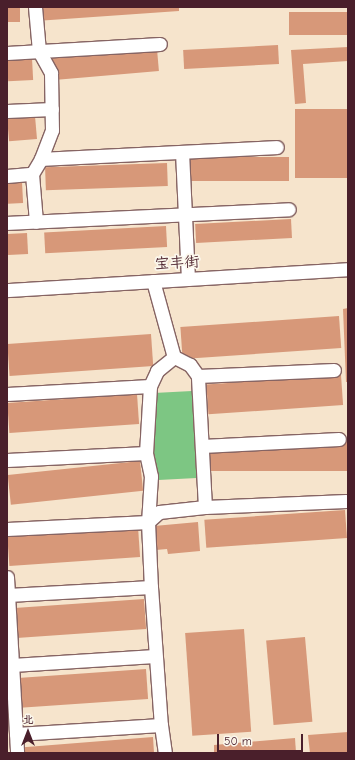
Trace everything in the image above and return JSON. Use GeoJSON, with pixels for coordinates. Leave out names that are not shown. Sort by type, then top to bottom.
{"type":"FeatureCollection","features":[{"type":"Feature","properties":{"kind":"street"},"geometry":{"type":"LineString","coordinates":[[35,7],[39,51],[51,73],[52,109],[52,130],[41,159],[32,174],[36,222]]}},
{"type":"Feature","properties":{"kind":"street"},"geometry":{"type":"LineString","coordinates":[[7,53],[160,44]]}},
{"type":"Feature","properties":{"kind":"street"},"geometry":{"type":"LineString","coordinates":[[7,111],[52,109]]}},
{"type":"Feature","properties":{"kind":"street"},"geometry":{"type":"LineString","coordinates":[[41,159],[277,147]]}},
{"type":"Feature","properties":{"kind":"street"},"geometry":{"type":"LineString","coordinates":[[182,152],[188,279]]}},
{"type":"Feature","properties":{"kind":"street"},"geometry":{"type":"LineString","coordinates":[[7,176],[32,174]]}},
{"type":"Feature","properties":{"kind":"street"},"geometry":{"type":"LineString","coordinates":[[7,224],[289,209]]}},
{"type":"Feature","properties":{"kind":"street","name":"宝丰街"},"geometry":{"type":"LineString","coordinates":[[7,290],[348,269]]}},
{"type":"Feature","properties":{"kind":"street"},"geometry":{"type":"LineString","coordinates":[[153,281],[174,357],[190,365],[198,376],[205,507]]}},
{"type":"Feature","properties":{"kind":"street"},"geometry":{"type":"LineString","coordinates":[[165,753],[161,725],[151,587],[148,522],[151,476],[146,453],[150,386],[157,371],[174,357]]}},
{"type":"Feature","properties":{"kind":"street"},"geometry":{"type":"LineString","coordinates":[[198,376],[334,370]]}},
{"type":"Feature","properties":{"kind":"street"},"geometry":{"type":"LineString","coordinates":[[7,394],[150,386]]}},
{"type":"Feature","properties":{"kind":"street"},"geometry":{"type":"LineString","coordinates":[[202,446],[339,439]]}},
{"type":"Feature","properties":{"kind":"street"},"geometry":{"type":"LineString","coordinates":[[7,460],[146,453]]}},
{"type":"Feature","properties":{"kind":"street"},"geometry":{"type":"LineString","coordinates":[[7,529],[148,522],[159,512],[205,507],[346,501]]}},
{"type":"Feature","properties":{"kind":"street"},"geometry":{"type":"LineString","coordinates":[[7,577],[17,753]]}},
{"type":"Feature","properties":{"kind":"street"},"geometry":{"type":"LineString","coordinates":[[8,594],[151,587]]}},
{"type":"Feature","properties":{"kind":"street"},"geometry":{"type":"LineString","coordinates":[[12,665],[156,656]]}},
{"type":"Feature","properties":{"kind":"street"},"geometry":{"type":"LineString","coordinates":[[16,734],[161,725]]}},
{"type":"Feature","properties":{"kind":"green space"},"geometry":{"type":"Polygon","coordinates":[[[192,391],[197,478],[154,480],[149,393],[192,391]]]}},
{"type":"Feature","properties":{"kind":"building"},"geometry":{"type":"Polygon","coordinates":[[[7,7],[20,7],[20,22],[7,22],[7,7]]]}},
{"type":"Feature","properties":{"kind":"building"},"geometry":{"type":"Polygon","coordinates":[[[35,7],[179,7],[179,11],[36,21],[35,7]]]}},
{"type":"Feature","properties":{"kind":"building"},"geometry":{"type":"Polygon","coordinates":[[[289,12],[348,12],[348,35],[289,35],[289,12]]]}},
{"type":"Feature","properties":{"kind":"building"},"geometry":{"type":"Polygon","coordinates":[[[278,45],[279,64],[184,69],[183,50],[278,45]]]}},
{"type":"Feature","properties":{"kind":"building"},"geometry":{"type":"Polygon","coordinates":[[[348,47],[348,61],[303,64],[306,103],[295,104],[291,50],[348,47]]]}},
{"type":"Feature","properties":{"kind":"building"},"geometry":{"type":"Polygon","coordinates":[[[157,49],[159,71],[54,80],[52,58],[157,49]]]}},
{"type":"Feature","properties":{"kind":"building"},"geometry":{"type":"Polygon","coordinates":[[[32,58],[33,80],[8,81],[7,59],[32,58]]]}},
{"type":"Feature","properties":{"kind":"building"},"geometry":{"type":"Polygon","coordinates":[[[295,109],[348,109],[348,178],[295,178],[295,109]]]}},
{"type":"Feature","properties":{"kind":"building"},"geometry":{"type":"Polygon","coordinates":[[[35,116],[37,139],[9,141],[7,118],[35,116]]]}},
{"type":"Feature","properties":{"kind":"building"},"geometry":{"type":"Polygon","coordinates":[[[190,157],[289,157],[289,181],[190,181],[190,157]]]}},
{"type":"Feature","properties":{"kind":"building"},"geometry":{"type":"Polygon","coordinates":[[[167,163],[168,186],[46,190],[45,167],[167,163]]]}},
{"type":"Feature","properties":{"kind":"building"},"geometry":{"type":"Polygon","coordinates":[[[22,182],[23,203],[8,204],[7,183],[22,182]]]}},
{"type":"Feature","properties":{"kind":"building"},"geometry":{"type":"Polygon","coordinates":[[[291,219],[292,238],[196,243],[195,224],[291,219]]]}},
{"type":"Feature","properties":{"kind":"building"},"geometry":{"type":"Polygon","coordinates":[[[166,226],[167,247],[45,253],[44,232],[166,226]]]}},
{"type":"Feature","properties":{"kind":"building"},"geometry":{"type":"Polygon","coordinates":[[[27,233],[28,254],[8,255],[7,234],[27,233]]]}},
{"type":"Feature","properties":{"kind":"building"},"geometry":{"type":"Polygon","coordinates":[[[348,308],[348,382],[346,382],[343,309],[348,308]]]}},
{"type":"Feature","properties":{"kind":"building"},"geometry":{"type":"Polygon","coordinates":[[[339,316],[341,348],[183,359],[180,327],[339,316]]]}},
{"type":"Feature","properties":{"kind":"building"},"geometry":{"type":"Polygon","coordinates":[[[151,334],[153,366],[10,376],[7,344],[151,334]]]}},
{"type":"Feature","properties":{"kind":"building"},"geometry":{"type":"Polygon","coordinates":[[[341,375],[343,405],[208,414],[206,384],[341,375]]]}},
{"type":"Feature","properties":{"kind":"building"},"geometry":{"type":"Polygon","coordinates":[[[137,394],[139,424],[9,433],[7,403],[137,394]]]}},
{"type":"Feature","properties":{"kind":"building"},"geometry":{"type":"Polygon","coordinates":[[[208,441],[348,441],[348,471],[208,471],[208,441]]]}},
{"type":"Feature","properties":{"kind":"building"},"geometry":{"type":"Polygon","coordinates":[[[140,461],[143,491],[11,505],[8,475],[140,461]]]}},
{"type":"Feature","properties":{"kind":"building"},"geometry":{"type":"Polygon","coordinates":[[[345,510],[347,538],[206,548],[204,520],[345,510]]]}},
{"type":"Feature","properties":{"kind":"building"},"geometry":{"type":"Polygon","coordinates":[[[198,522],[200,551],[168,554],[167,549],[156,550],[154,526],[198,522]]]}},
{"type":"Feature","properties":{"kind":"building"},"geometry":{"type":"Polygon","coordinates":[[[138,527],[140,557],[9,566],[7,536],[138,527]]]}},
{"type":"Feature","properties":{"kind":"building"},"geometry":{"type":"Polygon","coordinates":[[[144,599],[146,629],[9,638],[7,609],[144,599]]]}},
{"type":"Feature","properties":{"kind":"building"},"geometry":{"type":"Polygon","coordinates":[[[244,629],[251,732],[192,736],[185,633],[244,629]]]}},
{"type":"Feature","properties":{"kind":"building"},"geometry":{"type":"Polygon","coordinates":[[[305,637],[312,722],[274,725],[266,640],[305,637]]]}},
{"type":"Feature","properties":{"kind":"building"},"geometry":{"type":"Polygon","coordinates":[[[146,669],[148,699],[9,709],[7,679],[146,669]]]}},
{"type":"Feature","properties":{"kind":"building"},"geometry":{"type":"Polygon","coordinates":[[[348,732],[348,753],[310,753],[308,735],[348,732]]]}},
{"type":"Feature","properties":{"kind":"building"},"geometry":{"type":"Polygon","coordinates":[[[153,737],[154,753],[14,753],[14,748],[153,737]]]}},
{"type":"Feature","properties":{"kind":"building"},"geometry":{"type":"Polygon","coordinates":[[[295,738],[296,753],[214,753],[214,745],[295,738]]]}}]}
